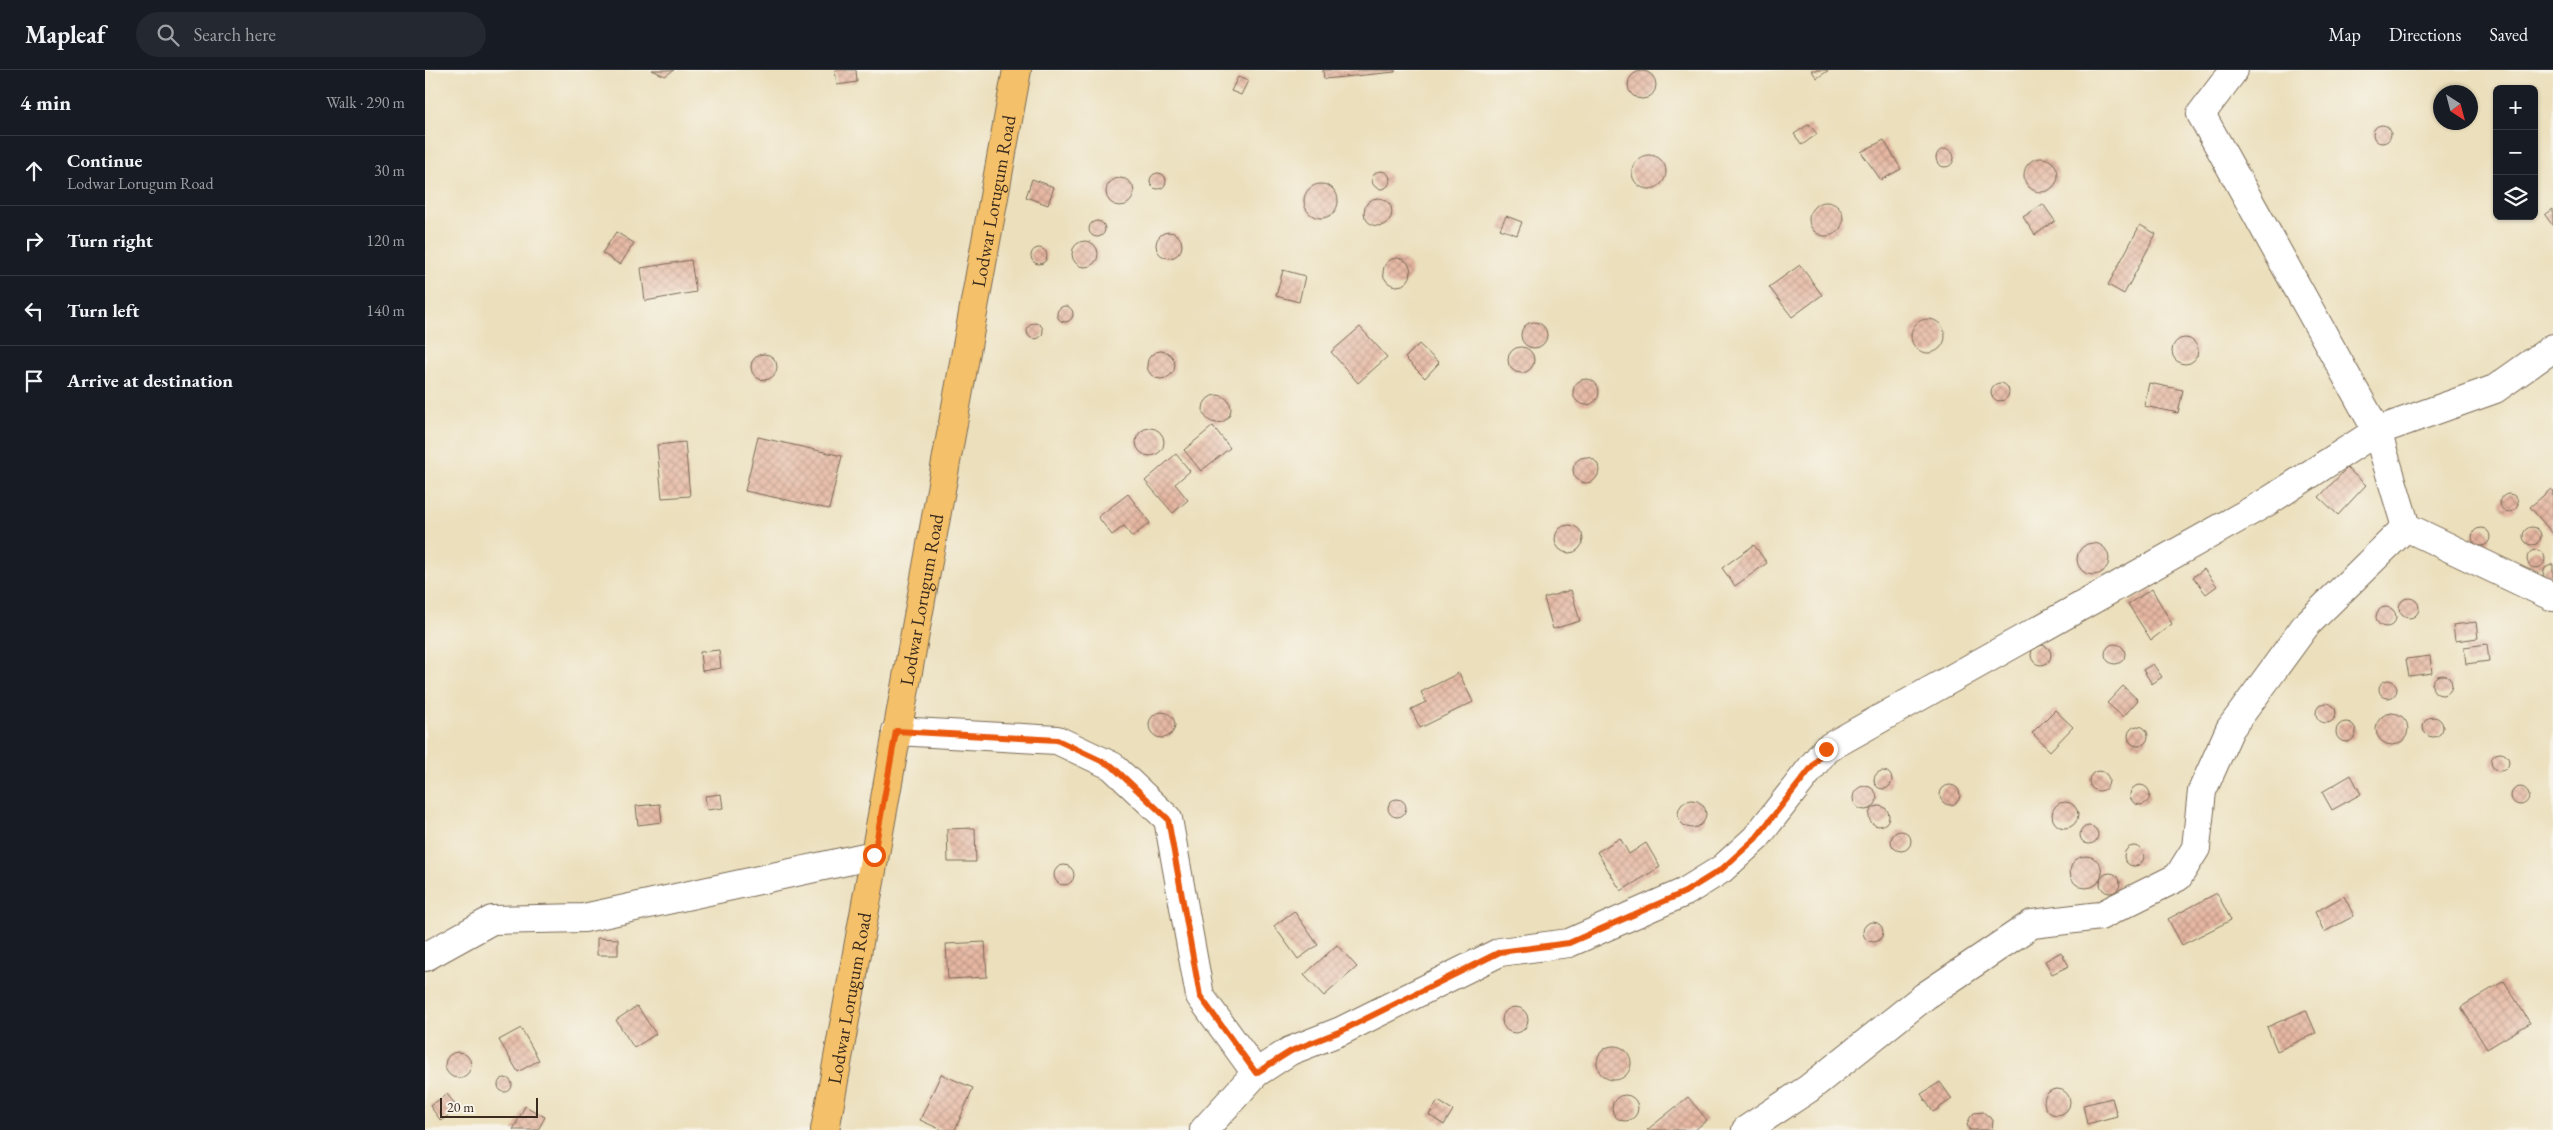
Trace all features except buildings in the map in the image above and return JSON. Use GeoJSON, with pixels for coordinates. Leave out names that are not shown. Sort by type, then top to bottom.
{"type":"FeatureCollection","features":[{"type":"Feature","properties":{"kind":"main road","name":"Lodwar Lorugum Road"},"geometry":{"type":"LineString","coordinates":[[825,1130],[1017,70]]}},
{"type":"Feature","properties":{"kind":"street"},"geometry":{"type":"LineString","coordinates":[[2234,70],[2201,114],[2377,431],[2406,527],[2553,597]]}},
{"type":"Feature","properties":{"kind":"street"},"geometry":{"type":"LineString","coordinates":[[1204,1130],[1256,1073],[1291,1051],[1341,1031],[1500,952],[1569,943],[1685,892],[1722,869],[1756,838],[1826,749],[2267,502],[2377,431],[2495,388],[2553,348]]}},
{"type":"Feature","properties":{"kind":"street"},"geometry":{"type":"LineString","coordinates":[[1746,1130],[1808,1089],[1925,996],[2032,924],[2100,916],[2178,877],[2196,848],[2202,790],[2229,729],[2306,625],[2406,527]]}},
{"type":"Feature","properties":{"kind":"street"},"geometry":{"type":"LineString","coordinates":[[896,731],[1057,740],[1112,766],[1140,792],[1168,819],[1200,996],[1256,1073]]}},
{"type":"Feature","properties":{"kind":"street"},"geometry":{"type":"LineString","coordinates":[[425,957],[493,920],[584,918],[874,855]]}},
{"type":"Feature","properties":{"kind":"route"},"geometry":{"type":"LineString","coordinates":[[874,855],[896,731],[1057,740],[1112,766],[1168,819],[1200,996],[1256,1073],[1291,1051],[1341,1031],[1500,952],[1569,943],[1685,892],[1722,869],[1756,838],[1826,749]]}}]}
